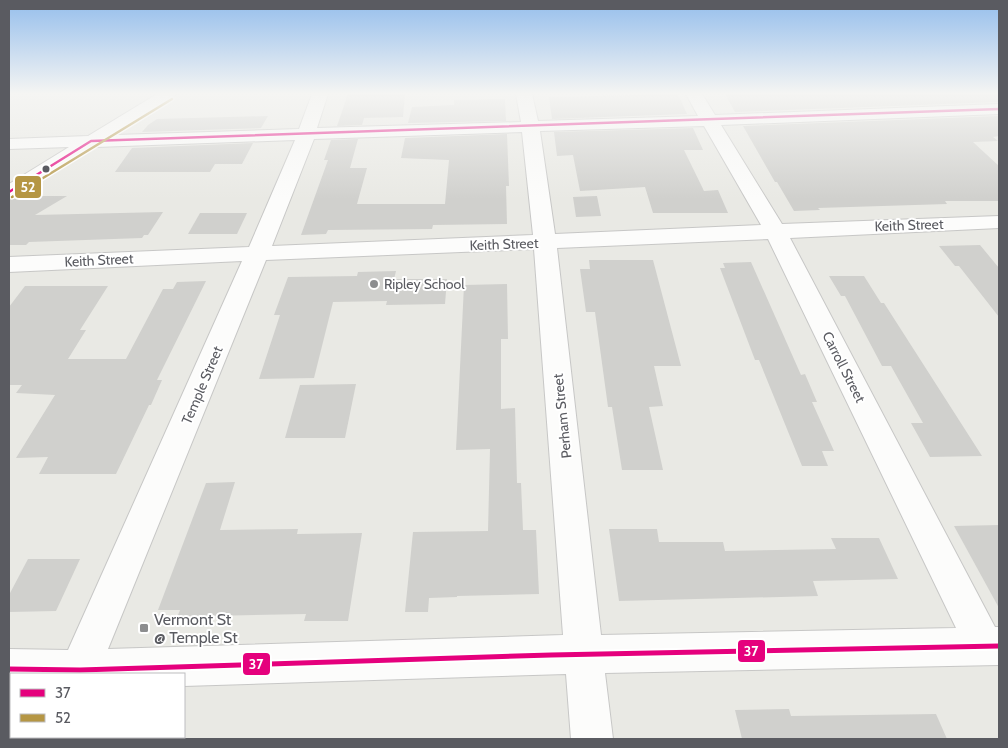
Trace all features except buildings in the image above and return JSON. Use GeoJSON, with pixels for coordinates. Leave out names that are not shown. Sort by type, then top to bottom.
{"type":"FeatureCollection","features":[{"type":"Feature","properties":{"kind":"street"},"geometry":{"type":"LineString","coordinates":[[9,192],[112,129]]}},
{"type":"Feature","properties":{"kind":"street","name":"Temple Street"},"geometry":{"type":"LineString","coordinates":[[79,672],[168,466],[309,129]]}},
{"type":"Feature","properties":{"kind":"street"},"geometry":{"type":"LineString","coordinates":[[9,144],[438,129]]}},
{"type":"Feature","properties":{"kind":"street","name":"Perham Street"},"geometry":{"type":"LineString","coordinates":[[530,129],[545,242],[592,739]]}},
{"type":"Feature","properties":{"kind":"street","name":"Carroll Street"},"geometry":{"type":"LineString","coordinates":[[714,129],[776,230],[992,646]]}},
{"type":"Feature","properties":{"kind":"street","name":"Keith Street"},"geometry":{"type":"LineString","coordinates":[[9,264],[545,242],[776,230],[998,223]]}},
{"type":"Feature","properties":{"kind":"street"},"geometry":{"type":"LineString","coordinates":[[9,669],[79,672],[585,655],[992,646]]}},
{"type":"Feature","properties":{"kind":"transit line","name":"52"},"geometry":{"type":"LineString","coordinates":[[12,197],[123,129]]}},
{"type":"Feature","properties":{"kind":"transit line","name":"37"},"geometry":{"type":"LineString","coordinates":[[9,192],[91,141],[434,129]]}},
{"type":"Feature","properties":{"kind":"transit line","name":"37"},"geometry":{"type":"LineString","coordinates":[[9,669],[80,670],[551,655],[999,646]]}},
{"type":"Feature","properties":{"kind":"place","name":"Ripley School"},"geometry":{"type":"Point","coordinates":[374,284]}},
{"type":"Feature","properties":{"kind":"place","name":"Vermont St @ Temple St"},"geometry":{"type":"Point","coordinates":[144,628]}}]}
